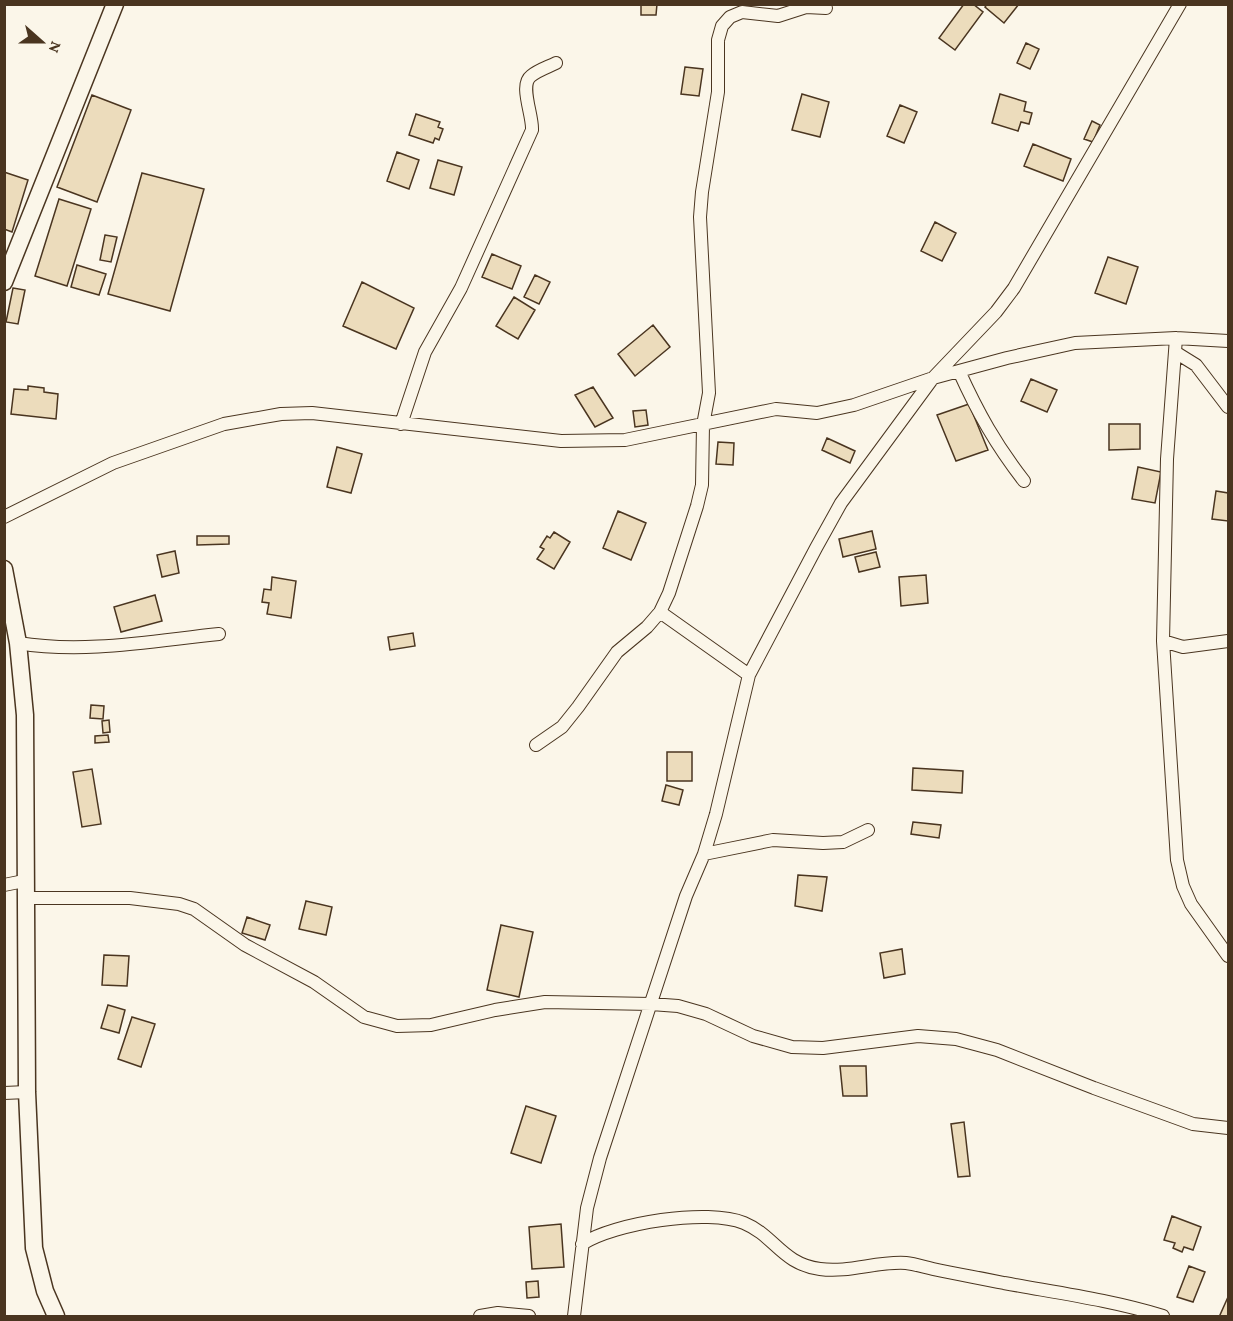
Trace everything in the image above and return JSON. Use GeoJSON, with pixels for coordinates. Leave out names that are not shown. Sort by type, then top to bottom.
{"type":"FeatureCollection","features":[{"type":"Feature","properties":{"kind":"street"},"geometry":{"type":"LineString","coordinates":[[4,282],[115,4]]}},
{"type":"Feature","properties":{"kind":"street"},"geometry":{"type":"LineString","coordinates":[[574,1317],[587,1208],[600,1158],[686,896],[704,854],[716,814],[749,675],[841,503],[933,378],[996,312],[1014,288],[1180,4]]}},
{"type":"Feature","properties":{"kind":"street"},"geometry":{"type":"LineString","coordinates":[[536,745],[562,727],[617,652],[647,627],[660,612],[669,593],[702,485],[703,425],[709,393],[700,217],[718,92],[718,40],[722,26],[730,17],[742,12],[778,16],[806,7],[826,8]]}},
{"type":"Feature","properties":{"kind":"street"},"geometry":{"type":"LineString","coordinates":[[401,424],[425,352],[460,288],[532,130],[533,118],[525,89],[526,81],[531,75],[556,63]]}},
{"type":"Feature","properties":{"kind":"street"},"geometry":{"type":"LineString","coordinates":[[4,518],[112,463],[225,424],[280,414],[312,413],[561,441],[625,440],[776,409],[817,413],[836,409],[933,378],[1075,343],[1176,338],[1228,341]]}},
{"type":"Feature","properties":{"kind":"street"},"geometry":{"type":"LineString","coordinates":[[1176,338],[1167,459],[1163,641],[1179,869],[1191,904],[1228,956]]}},
{"type":"Feature","properties":{"kind":"street"},"geometry":{"type":"LineString","coordinates":[[1175,352],[1196,365],[1228,407]]}},
{"type":"Feature","properties":{"kind":"street"},"geometry":{"type":"LineString","coordinates":[[959,371],[977,411],[999,450],[1024,482]]}},
{"type":"Feature","properties":{"kind":"street"},"geometry":{"type":"LineString","coordinates":[[4,569],[18,643],[24,715],[27,1092],[34,1248],[45,1291],[56,1317]]}},
{"type":"Feature","properties":{"kind":"street"},"geometry":{"type":"LineString","coordinates":[[660,612],[749,675]]}},
{"type":"Feature","properties":{"kind":"street"},"geometry":{"type":"LineString","coordinates":[[18,643],[43,647],[81,647],[219,634]]}},
{"type":"Feature","properties":{"kind":"street"},"geometry":{"type":"LineString","coordinates":[[1163,641],[1183,647],[1228,641]]}},
{"type":"Feature","properties":{"kind":"street"},"geometry":{"type":"LineString","coordinates":[[704,854],[773,840],[843,842],[868,830]]}},
{"type":"Feature","properties":{"kind":"street"},"geometry":{"type":"LineString","coordinates":[[4,885],[24,889],[179,904],[194,909],[245,945],[314,982],[364,1017],[397,1026],[430,1025],[495,1010],[546,1002],[651,1004],[678,1006],[706,1014],[753,1036],[792,1047],[823,1048],[918,1036],[956,1040],[997,1050],[1193,1124],[1228,1128]]}},
{"type":"Feature","properties":{"kind":"street"},"geometry":{"type":"LineString","coordinates":[[4,1093],[27,1092]]}},
{"type":"Feature","properties":{"kind":"street"},"geometry":{"type":"LineString","coordinates":[[582,1244],[595,1236],[636,1224],[696,1217],[728,1218],[746,1224],[783,1254],[801,1265],[840,1270],[906,1263],[1126,1305],[1163,1317]]}},
{"type":"Feature","properties":{"kind":"street"},"geometry":{"type":"LineString","coordinates":[[480,1317],[484,1314],[498,1313],[529,1317]]}},
{"type":"Feature","properties":{"kind":"building"},"geometry":{"type":"Polygon","coordinates":[[[641,4],[657,4],[656,15],[641,15],[641,4]]]}},
{"type":"Feature","properties":{"kind":"building"},"geometry":{"type":"Polygon","coordinates":[[[964,4],[973,4],[983,12],[955,50],[939,38],[964,4]]]}},
{"type":"Feature","properties":{"kind":"building"},"geometry":{"type":"Polygon","coordinates":[[[987,4],[1019,4],[1004,23],[985,7],[987,4]]]}},
{"type":"Feature","properties":{"kind":"building"},"geometry":{"type":"Polygon","coordinates":[[[1026,43],[1039,49],[1030,69],[1017,63],[1026,43]]]}},
{"type":"Feature","properties":{"kind":"building"},"geometry":{"type":"Polygon","coordinates":[[[685,67],[703,69],[699,96],[681,94],[685,67]]]}},
{"type":"Feature","properties":{"kind":"building"},"geometry":{"type":"Polygon","coordinates":[[[802,94],[829,102],[820,137],[792,130],[802,94]]]}},
{"type":"Feature","properties":{"kind":"building"},"geometry":{"type":"Polygon","coordinates":[[[1000,94],[1026,102],[1024,111],[1032,113],[1029,124],[1021,122],[1018,131],[992,123],[1000,94]]]}},
{"type":"Feature","properties":{"kind":"building"},"geometry":{"type":"Polygon","coordinates":[[[92,95],[131,110],[97,202],[57,187],[92,95]]]}},
{"type":"Feature","properties":{"kind":"building"},"geometry":{"type":"Polygon","coordinates":[[[900,105],[917,112],[904,143],[887,136],[900,105]]]}},
{"type":"Feature","properties":{"kind":"building"},"geometry":{"type":"Polygon","coordinates":[[[416,114],[440,122],[438,127],[443,129],[439,140],[435,138],[433,143],[409,135],[416,114]]]}},
{"type":"Feature","properties":{"kind":"building"},"geometry":{"type":"Polygon","coordinates":[[[1092,121],[1100,125],[1093,142],[1084,139],[1092,121]]]}},
{"type":"Feature","properties":{"kind":"building"},"geometry":{"type":"Polygon","coordinates":[[[1033,144],[1071,159],[1063,181],[1024,166],[1033,144]]]}},
{"type":"Feature","properties":{"kind":"building"},"geometry":{"type":"Polygon","coordinates":[[[397,152],[419,160],[409,189],[387,181],[397,152]]]}},
{"type":"Feature","properties":{"kind":"building"},"geometry":{"type":"Polygon","coordinates":[[[438,160],[462,167],[454,195],[430,188],[438,160]]]}},
{"type":"Feature","properties":{"kind":"building"},"geometry":{"type":"Polygon","coordinates":[[[4,172],[28,180],[12,232],[4,229],[4,172]]]}},
{"type":"Feature","properties":{"kind":"building"},"geometry":{"type":"Polygon","coordinates":[[[142,173],[204,189],[170,311],[108,294],[142,173]]]}},
{"type":"Feature","properties":{"kind":"building"},"geometry":{"type":"Polygon","coordinates":[[[59,199],[91,209],[67,286],[35,276],[59,199]]]}},
{"type":"Feature","properties":{"kind":"building"},"geometry":{"type":"Polygon","coordinates":[[[935,222],[956,233],[942,261],[921,251],[935,222]]]}},
{"type":"Feature","properties":{"kind":"building"},"geometry":{"type":"Polygon","coordinates":[[[105,235],[117,237],[111,262],[100,260],[105,235]]]}},
{"type":"Feature","properties":{"kind":"building"},"geometry":{"type":"Polygon","coordinates":[[[492,254],[521,266],[512,289],[482,277],[492,254]]]}},
{"type":"Feature","properties":{"kind":"building"},"geometry":{"type":"Polygon","coordinates":[[[1108,257],[1138,267],[1126,304],[1095,293],[1108,257]]]}},
{"type":"Feature","properties":{"kind":"building"},"geometry":{"type":"Polygon","coordinates":[[[77,265],[106,274],[99,295],[71,287],[77,265]]]}},
{"type":"Feature","properties":{"kind":"building"},"geometry":{"type":"Polygon","coordinates":[[[535,275],[550,282],[539,304],[524,297],[535,275]]]}},
{"type":"Feature","properties":{"kind":"building"},"geometry":{"type":"Polygon","coordinates":[[[362,282],[414,308],[396,349],[343,326],[362,282]]]}},
{"type":"Feature","properties":{"kind":"building"},"geometry":{"type":"Polygon","coordinates":[[[13,288],[25,290],[18,324],[6,322],[13,288]]]}},
{"type":"Feature","properties":{"kind":"building"},"geometry":{"type":"Polygon","coordinates":[[[514,297],[535,310],[518,339],[496,326],[514,297]]]}},
{"type":"Feature","properties":{"kind":"building"},"geometry":{"type":"Polygon","coordinates":[[[653,325],[670,347],[635,376],[618,354],[653,325]]]}},
{"type":"Feature","properties":{"kind":"building"},"geometry":{"type":"Polygon","coordinates":[[[1031,379],[1057,390],[1047,412],[1021,401],[1031,379]]]}},
{"type":"Feature","properties":{"kind":"building"},"geometry":{"type":"Polygon","coordinates":[[[28,386],[44,388],[44,392],[58,394],[56,419],[11,414],[14,389],[28,390],[28,386]]]}},
{"type":"Feature","properties":{"kind":"building"},"geometry":{"type":"Polygon","coordinates":[[[593,387],[613,418],[595,427],[575,395],[593,387]]]}},
{"type":"Feature","properties":{"kind":"building"},"geometry":{"type":"Polygon","coordinates":[[[969,404],[988,450],[956,461],[937,415],[969,404]]]}},
{"type":"Feature","properties":{"kind":"building"},"geometry":{"type":"Polygon","coordinates":[[[646,410],[648,425],[635,427],[633,411],[646,410]]]}},
{"type":"Feature","properties":{"kind":"building"},"geometry":{"type":"Polygon","coordinates":[[[1109,424],[1140,424],[1140,449],[1109,450],[1109,424]]]}},
{"type":"Feature","properties":{"kind":"building"},"geometry":{"type":"Polygon","coordinates":[[[827,438],[855,451],[850,463],[822,450],[827,438]]]}},
{"type":"Feature","properties":{"kind":"building"},"geometry":{"type":"Polygon","coordinates":[[[718,442],[734,443],[733,465],[716,464],[718,442]]]}},
{"type":"Feature","properties":{"kind":"building"},"geometry":{"type":"Polygon","coordinates":[[[337,447],[362,454],[351,493],[327,487],[337,447]]]}},
{"type":"Feature","properties":{"kind":"building"},"geometry":{"type":"Polygon","coordinates":[[[1138,467],[1161,472],[1155,503],[1132,499],[1138,467]]]}},
{"type":"Feature","properties":{"kind":"building"},"geometry":{"type":"Polygon","coordinates":[[[1216,491],[1228,493],[1228,521],[1212,519],[1216,491]]]}},
{"type":"Feature","properties":{"kind":"building"},"geometry":{"type":"Polygon","coordinates":[[[618,511],[646,523],[631,560],[603,548],[618,511]]]}},
{"type":"Feature","properties":{"kind":"building"},"geometry":{"type":"Polygon","coordinates":[[[872,531],[876,549],[843,557],[839,539],[872,531]]]}},
{"type":"Feature","properties":{"kind":"building"},"geometry":{"type":"Polygon","coordinates":[[[554,532],[570,542],[554,569],[537,559],[544,549],[540,547],[547,536],[550,538],[554,532]]]}},
{"type":"Feature","properties":{"kind":"building"},"geometry":{"type":"Polygon","coordinates":[[[197,536],[229,536],[229,544],[197,545],[197,536]]]}},
{"type":"Feature","properties":{"kind":"building"},"geometry":{"type":"Polygon","coordinates":[[[175,551],[179,573],[162,577],[157,555],[175,551]]]}},
{"type":"Feature","properties":{"kind":"building"},"geometry":{"type":"Polygon","coordinates":[[[876,552],[880,567],[859,572],[855,557],[876,552]]]}},
{"type":"Feature","properties":{"kind":"building"},"geometry":{"type":"Polygon","coordinates":[[[926,575],[928,603],[901,606],[899,577],[926,575]]]}},
{"type":"Feature","properties":{"kind":"building"},"geometry":{"type":"Polygon","coordinates":[[[272,577],[296,581],[291,618],[267,614],[269,603],[262,602],[264,589],[271,590],[272,577]]]}},
{"type":"Feature","properties":{"kind":"building"},"geometry":{"type":"Polygon","coordinates":[[[155,595],[162,621],[121,632],[114,607],[155,595]]]}},
{"type":"Feature","properties":{"kind":"building"},"geometry":{"type":"Polygon","coordinates":[[[413,633],[415,646],[390,650],[388,637],[413,633]]]}},
{"type":"Feature","properties":{"kind":"building"},"geometry":{"type":"Polygon","coordinates":[[[91,705],[104,706],[103,719],[90,718],[91,705]]]}},
{"type":"Feature","properties":{"kind":"building"},"geometry":{"type":"Polygon","coordinates":[[[109,720],[110,732],[103,733],[102,721],[109,720]]]}},
{"type":"Feature","properties":{"kind":"building"},"geometry":{"type":"Polygon","coordinates":[[[108,735],[109,742],[95,743],[95,736],[108,735]]]}},
{"type":"Feature","properties":{"kind":"building"},"geometry":{"type":"Polygon","coordinates":[[[667,752],[692,752],[692,781],[667,781],[667,752]]]}},
{"type":"Feature","properties":{"kind":"building"},"geometry":{"type":"Polygon","coordinates":[[[913,768],[963,771],[962,793],[912,790],[913,768]]]}},
{"type":"Feature","properties":{"kind":"building"},"geometry":{"type":"Polygon","coordinates":[[[92,769],[101,824],[82,827],[73,772],[92,769]]]}},
{"type":"Feature","properties":{"kind":"building"},"geometry":{"type":"Polygon","coordinates":[[[666,785],[683,790],[679,805],[662,801],[666,785]]]}},
{"type":"Feature","properties":{"kind":"building"},"geometry":{"type":"Polygon","coordinates":[[[913,822],[941,825],[939,838],[911,834],[913,822]]]}},
{"type":"Feature","properties":{"kind":"building"},"geometry":{"type":"Polygon","coordinates":[[[798,875],[827,877],[822,911],[795,906],[798,875]]]}},
{"type":"Feature","properties":{"kind":"building"},"geometry":{"type":"Polygon","coordinates":[[[306,901],[332,907],[326,935],[299,929],[306,901]]]}},
{"type":"Feature","properties":{"kind":"building"},"geometry":{"type":"Polygon","coordinates":[[[247,917],[270,925],[265,940],[242,933],[247,917]]]}},
{"type":"Feature","properties":{"kind":"building"},"geometry":{"type":"Polygon","coordinates":[[[501,925],[533,932],[519,997],[487,990],[501,925]]]}},
{"type":"Feature","properties":{"kind":"building"},"geometry":{"type":"Polygon","coordinates":[[[902,949],[905,974],[884,978],[880,953],[902,949]]]}},
{"type":"Feature","properties":{"kind":"building"},"geometry":{"type":"Polygon","coordinates":[[[104,955],[129,956],[127,986],[102,985],[104,955]]]}},
{"type":"Feature","properties":{"kind":"building"},"geometry":{"type":"Polygon","coordinates":[[[108,1005],[125,1010],[119,1033],[101,1028],[108,1005]]]}},
{"type":"Feature","properties":{"kind":"building"},"geometry":{"type":"Polygon","coordinates":[[[132,1017],[155,1024],[141,1067],[118,1059],[132,1017]]]}},
{"type":"Feature","properties":{"kind":"building"},"geometry":{"type":"Polygon","coordinates":[[[840,1066],[866,1066],[867,1096],[843,1096],[840,1066]]]}},
{"type":"Feature","properties":{"kind":"building"},"geometry":{"type":"Polygon","coordinates":[[[526,1106],[556,1116],[541,1163],[511,1153],[526,1106]]]}},
{"type":"Feature","properties":{"kind":"building"},"geometry":{"type":"Polygon","coordinates":[[[964,1122],[970,1176],[958,1177],[951,1124],[964,1122]]]}},
{"type":"Feature","properties":{"kind":"building"},"geometry":{"type":"Polygon","coordinates":[[[1172,1216],[1201,1227],[1193,1250],[1184,1247],[1182,1252],[1173,1248],[1175,1243],[1164,1240],[1172,1216]]]}},
{"type":"Feature","properties":{"kind":"building"},"geometry":{"type":"Polygon","coordinates":[[[561,1224],[564,1267],[532,1269],[529,1227],[561,1224]]]}},
{"type":"Feature","properties":{"kind":"building"},"geometry":{"type":"Polygon","coordinates":[[[1189,1266],[1205,1272],[1193,1302],[1177,1297],[1189,1266]]]}},
{"type":"Feature","properties":{"kind":"building"},"geometry":{"type":"Polygon","coordinates":[[[538,1281],[539,1297],[527,1298],[526,1282],[538,1281]]]}},
{"type":"Feature","properties":{"kind":"building"},"geometry":{"type":"Polygon","coordinates":[[[1228,1297],[1228,1316],[1222,1316],[1220,1315],[1228,1297]]]}}]}
